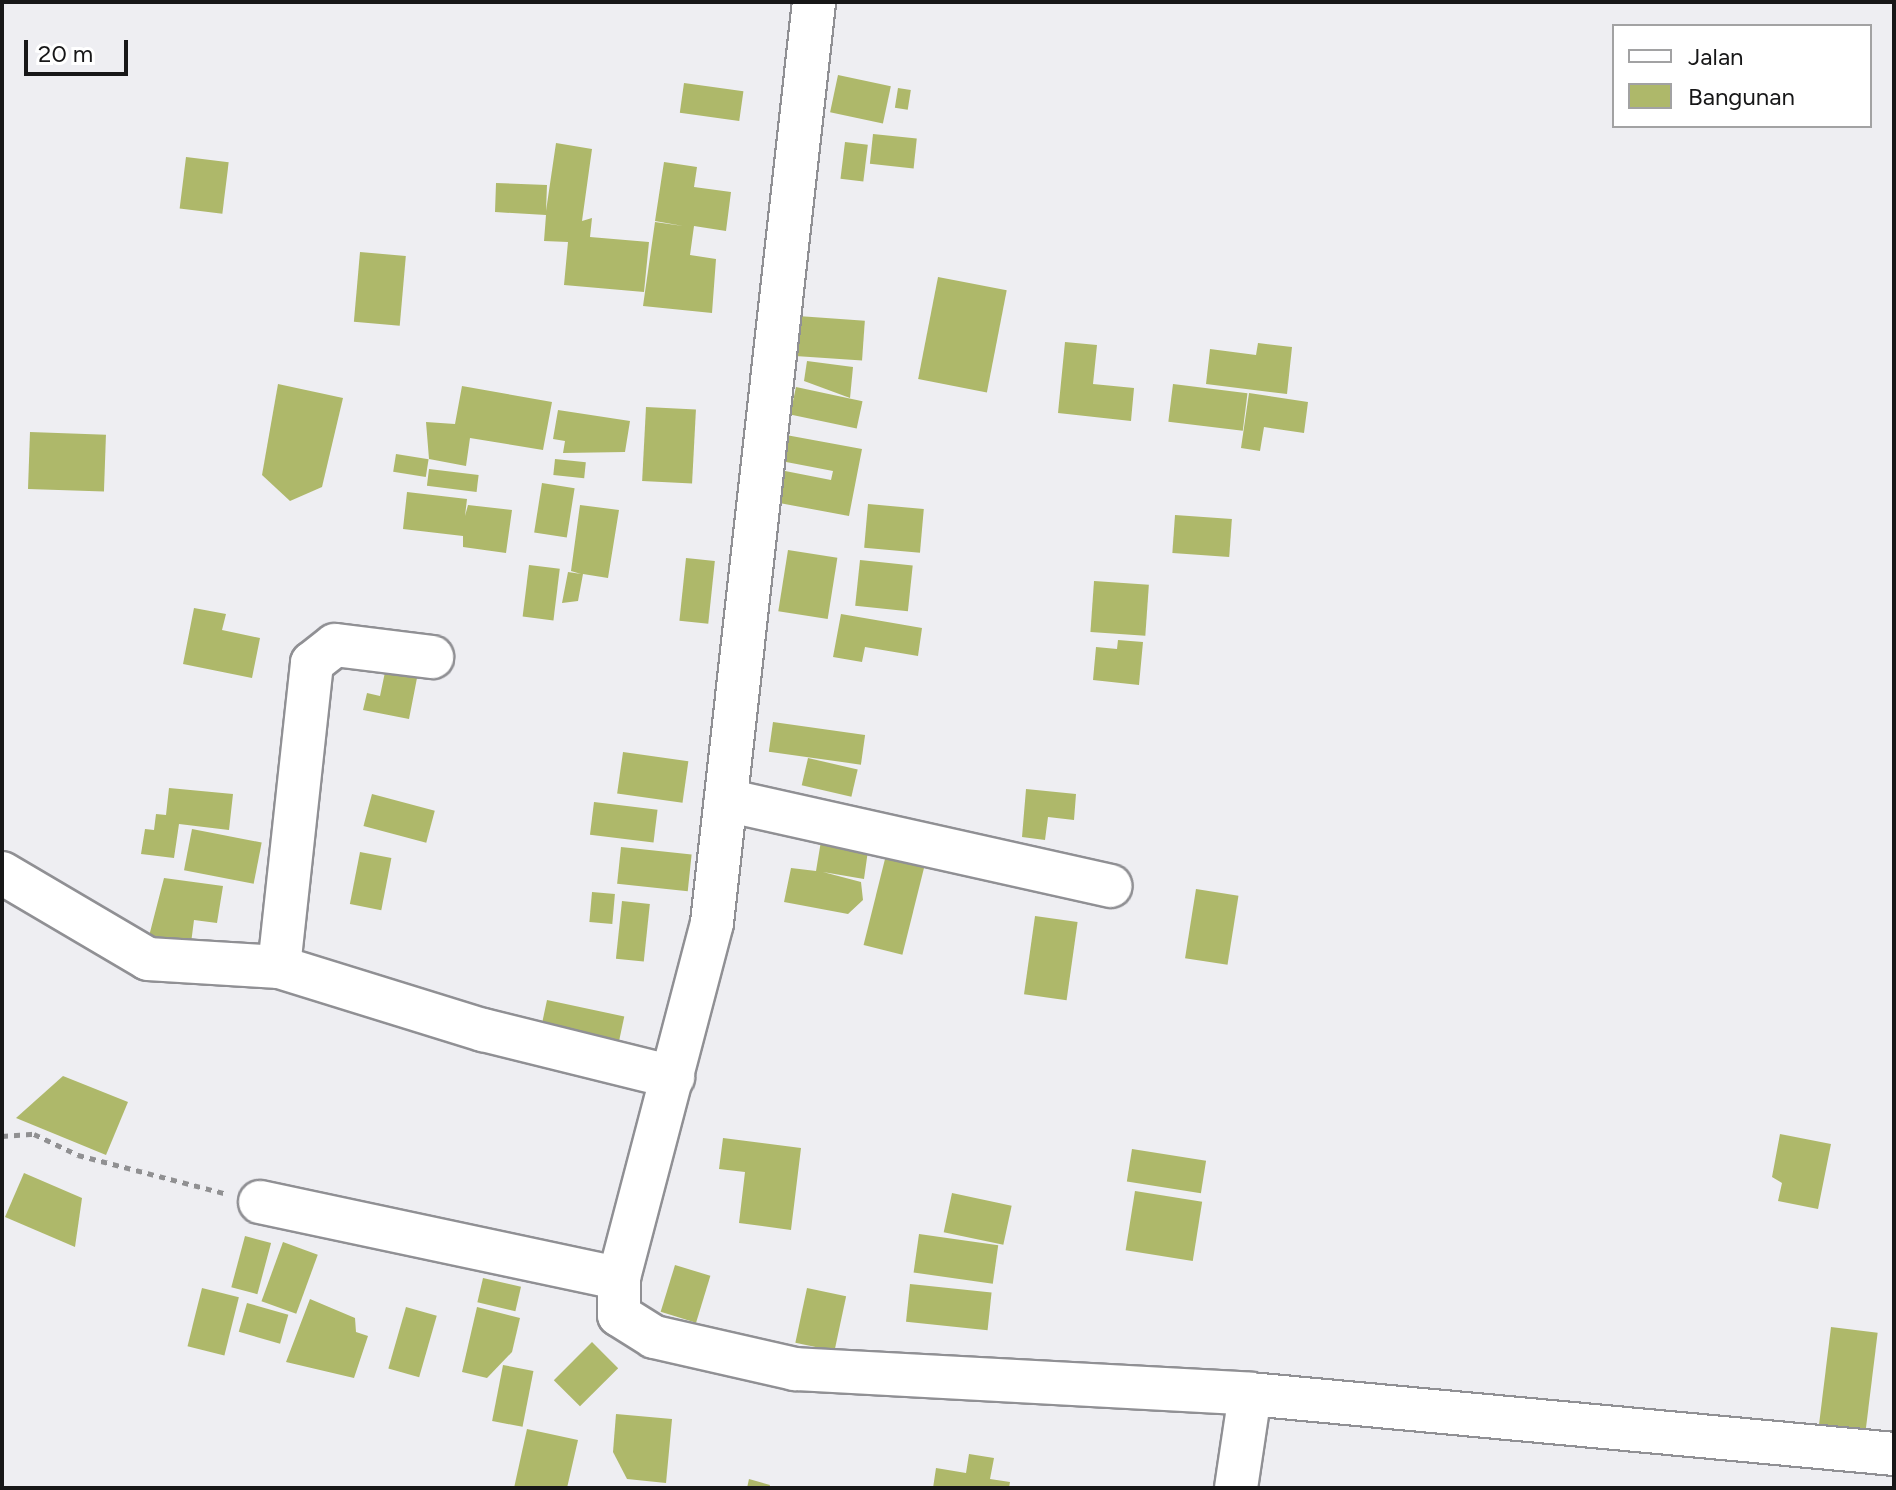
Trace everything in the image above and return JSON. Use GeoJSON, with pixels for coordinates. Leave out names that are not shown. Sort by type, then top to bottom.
{"type":"FeatureCollection","features":[{"type":"Feature","properties":{"kind":"street"},"geometry":{"type":"LineString","coordinates":[[814,2],[712,923],[619,1278],[619,1315],[636,1332],[795,1369],[1250,1394],[1894,1454]]}},
{"type":"Feature","properties":{"kind":"street"},"geometry":{"type":"LineString","coordinates":[[279,967],[312,663],[335,645],[432,657]]}},
{"type":"Feature","properties":{"kind":"street"},"geometry":{"type":"LineString","coordinates":[[726,800],[1110,886]]}},
{"type":"Feature","properties":{"kind":"street"},"geometry":{"type":"LineString","coordinates":[[2,873],[148,959],[279,967],[483,1030],[673,1077]]}},
{"type":"Feature","properties":{"kind":"street"},"geometry":{"type":"LineString","coordinates":[[260,1202],[619,1278]]}},
{"type":"Feature","properties":{"kind":"street"},"geometry":{"type":"LineString","coordinates":[[1236,1488],[1250,1394]]}},
{"type":"Feature","properties":{"kind":"path"},"geometry":{"type":"LineString","coordinates":[[2,1136],[34,1134],[78,1155],[260,1202]]}},
{"type":"Feature","properties":{"kind":"building"},"geometry":{"type":"Polygon","coordinates":[[[838,75],[891,86],[883,123],[830,112],[838,75]]]}},
{"type":"Feature","properties":{"kind":"building"},"geometry":{"type":"Polygon","coordinates":[[[684,83],[743,91],[739,121],[680,113],[684,83]]]}},
{"type":"Feature","properties":{"kind":"building"},"geometry":{"type":"Polygon","coordinates":[[[898,88],[911,90],[908,110],[895,108],[898,88]]]}},
{"type":"Feature","properties":{"kind":"building"},"geometry":{"type":"Polygon","coordinates":[[[873,134],[917,139],[914,168],[870,164],[873,134]]]}},
{"type":"Feature","properties":{"kind":"building"},"geometry":{"type":"Polygon","coordinates":[[[845,142],[868,145],[863,182],[840,179],[845,142]]]}},
{"type":"Feature","properties":{"kind":"building"},"geometry":{"type":"Polygon","coordinates":[[[556,143],[592,149],[582,221],[592,218],[590,237],[649,242],[644,292],[564,285],[568,242],[544,241],[546,215],[495,212],[496,183],[547,185],[546,211],[556,143]]]}},
{"type":"Feature","properties":{"kind":"building"},"geometry":{"type":"Polygon","coordinates":[[[186,157],[229,162],[222,214],[180,209],[186,157]]]}},
{"type":"Feature","properties":{"kind":"building"},"geometry":{"type":"Polygon","coordinates":[[[664,162],[697,167],[694,187],[731,192],[726,231],[694,226],[690,255],[716,259],[712,313],[643,306],[655,222],[683,226],[655,221],[664,162]]]}},
{"type":"Feature","properties":{"kind":"building"},"geometry":{"type":"Polygon","coordinates":[[[360,252],[406,256],[400,326],[354,322],[360,252]]]}},
{"type":"Feature","properties":{"kind":"building"},"geometry":{"type":"Polygon","coordinates":[[[938,277],[1007,290],[987,392],[918,379],[938,277]]]}},
{"type":"Feature","properties":{"kind":"building"},"geometry":{"type":"Polygon","coordinates":[[[798,316],[865,321],[862,361],[795,356],[798,316]]]}},
{"type":"Feature","properties":{"kind":"building"},"geometry":{"type":"Polygon","coordinates":[[[1065,342],[1097,345],[1093,384],[1134,388],[1131,421],[1058,413],[1065,342]]]}},
{"type":"Feature","properties":{"kind":"building"},"geometry":{"type":"Polygon","coordinates":[[[1258,343],[1292,347],[1287,394],[1206,384],[1210,349],[1256,355],[1258,343]]]}},
{"type":"Feature","properties":{"kind":"building"},"geometry":{"type":"Polygon","coordinates":[[[807,361],[853,367],[850,398],[804,381],[807,361]]]}},
{"type":"Feature","properties":{"kind":"building"},"geometry":{"type":"Polygon","coordinates":[[[278,384],[343,398],[322,487],[290,501],[262,475],[278,384]]]}},
{"type":"Feature","properties":{"kind":"building"},"geometry":{"type":"Polygon","coordinates":[[[1173,384],[1247,393],[1243,431],[1168,422],[1173,384]]]}},
{"type":"Feature","properties":{"kind":"building"},"geometry":{"type":"Polygon","coordinates":[[[462,386],[552,402],[543,450],[470,438],[466,466],[429,459],[426,422],[455,424],[462,386]]]}},
{"type":"Feature","properties":{"kind":"building"},"geometry":{"type":"Polygon","coordinates":[[[796,387],[863,401],[857,429],[790,414],[796,387]]]}},
{"type":"Feature","properties":{"kind":"building"},"geometry":{"type":"Polygon","coordinates":[[[1249,393],[1308,402],[1304,433],[1264,427],[1260,451],[1241,448],[1249,393]]]}},
{"type":"Feature","properties":{"kind":"building"},"geometry":{"type":"Polygon","coordinates":[[[646,407],[696,410],[692,484],[642,481],[646,407]]]}},
{"type":"Feature","properties":{"kind":"building"},"geometry":{"type":"Polygon","coordinates":[[[558,410],[630,421],[625,452],[563,453],[565,441],[553,439],[558,410]]]}},
{"type":"Feature","properties":{"kind":"building"},"geometry":{"type":"Polygon","coordinates":[[[30,432],[106,435],[104,492],[28,489],[30,432]]]}},
{"type":"Feature","properties":{"kind":"building"},"geometry":{"type":"Polygon","coordinates":[[[786,435],[862,449],[849,516],[774,502],[780,470],[831,480],[833,471],[781,461],[786,435]]]}},
{"type":"Feature","properties":{"kind":"building"},"geometry":{"type":"Polygon","coordinates":[[[396,454],[429,459],[426,477],[393,472],[396,454]]]}},
{"type":"Feature","properties":{"kind":"building"},"geometry":{"type":"Polygon","coordinates":[[[555,459],[586,462],[584,478],[553,475],[555,459]]]}},
{"type":"Feature","properties":{"kind":"building"},"geometry":{"type":"Polygon","coordinates":[[[429,469],[479,475],[477,492],[427,486],[429,469]]]}},
{"type":"Feature","properties":{"kind":"building"},"geometry":{"type":"Polygon","coordinates":[[[542,483],[575,488],[567,538],[534,532],[542,483]]]}},
{"type":"Feature","properties":{"kind":"building"},"geometry":{"type":"Polygon","coordinates":[[[407,492],[467,499],[465,516],[468,505],[512,510],[506,553],[463,547],[463,536],[403,529],[407,492]]]}},
{"type":"Feature","properties":{"kind":"building"},"geometry":{"type":"Polygon","coordinates":[[[868,504],[924,509],[920,553],[864,548],[868,504]]]}},
{"type":"Feature","properties":{"kind":"building"},"geometry":{"type":"Polygon","coordinates":[[[580,505],[619,510],[608,578],[583,574],[578,601],[562,603],[568,572],[581,574],[571,571],[580,505]]]}},
{"type":"Feature","properties":{"kind":"building"},"geometry":{"type":"Polygon","coordinates":[[[1175,515],[1232,519],[1229,557],[1172,553],[1175,515]]]}},
{"type":"Feature","properties":{"kind":"building"},"geometry":{"type":"Polygon","coordinates":[[[788,550],[837,558],[828,619],[778,611],[788,550]]]}},
{"type":"Feature","properties":{"kind":"building"},"geometry":{"type":"Polygon","coordinates":[[[686,558],[715,561],[708,624],[679,621],[686,558]]]}},
{"type":"Feature","properties":{"kind":"building"},"geometry":{"type":"Polygon","coordinates":[[[860,560],[913,566],[908,611],[855,606],[860,560]]]}},
{"type":"Feature","properties":{"kind":"building"},"geometry":{"type":"Polygon","coordinates":[[[529,565],[560,569],[553,620],[523,617],[529,565]]]}},
{"type":"Feature","properties":{"kind":"building"},"geometry":{"type":"Polygon","coordinates":[[[1094,581],[1149,585],[1145,636],[1090,632],[1094,581]]]}},
{"type":"Feature","properties":{"kind":"building"},"geometry":{"type":"Polygon","coordinates":[[[194,608],[226,614],[222,630],[260,638],[252,678],[183,664],[194,608]]]}},
{"type":"Feature","properties":{"kind":"building"},"geometry":{"type":"Polygon","coordinates":[[[841,614],[922,628],[918,656],[865,647],[862,662],[833,657],[841,614]]]}},
{"type":"Feature","properties":{"kind":"building"},"geometry":{"type":"Polygon","coordinates":[[[1118,640],[1143,642],[1139,685],[1093,680],[1096,647],[1117,649],[1118,640]]]}},
{"type":"Feature","properties":{"kind":"building"},"geometry":{"type":"Polygon","coordinates":[[[385,672],[417,678],[409,719],[363,710],[367,693],[380,696],[385,672]]]}},
{"type":"Feature","properties":{"kind":"building"},"geometry":{"type":"Polygon","coordinates":[[[773,722],[865,735],[861,765],[769,752],[773,722]]]}},
{"type":"Feature","properties":{"kind":"building"},"geometry":{"type":"Polygon","coordinates":[[[623,752],[688,761],[683,803],[617,794],[623,752]]]}},
{"type":"Feature","properties":{"kind":"building"},"geometry":{"type":"Polygon","coordinates":[[[808,758],[858,769],[851,797],[802,785],[808,758]]]}},
{"type":"Feature","properties":{"kind":"building"},"geometry":{"type":"Polygon","coordinates":[[[169,788],[233,794],[229,830],[179,824],[174,858],[141,854],[145,829],[154,830],[156,814],[166,815],[169,788]]]}},
{"type":"Feature","properties":{"kind":"building"},"geometry":{"type":"Polygon","coordinates":[[[1026,789],[1076,794],[1074,820],[1048,817],[1045,840],[1022,837],[1026,789]]]}},
{"type":"Feature","properties":{"kind":"building"},"geometry":{"type":"Polygon","coordinates":[[[372,794],[435,811],[426,843],[363,826],[372,794]]]}},
{"type":"Feature","properties":{"kind":"building"},"geometry":{"type":"Polygon","coordinates":[[[594,802],[658,810],[654,843],[590,835],[594,802]]]}},
{"type":"Feature","properties":{"kind":"building"},"geometry":{"type":"Polygon","coordinates":[[[192,829],[262,843],[254,884],[184,870],[192,829]]]}},
{"type":"Feature","properties":{"kind":"building"},"geometry":{"type":"Polygon","coordinates":[[[823,829],[870,836],[864,879],[823,872],[861,882],[863,900],[848,914],[784,902],[791,868],[816,871],[823,829]]]}},
{"type":"Feature","properties":{"kind":"building"},"geometry":{"type":"Polygon","coordinates":[[[621,847],[692,854],[688,891],[617,884],[621,847]]]}},
{"type":"Feature","properties":{"kind":"building"},"geometry":{"type":"Polygon","coordinates":[[[888,847],[927,857],[902,955],[864,945],[888,847]]]}},
{"type":"Feature","properties":{"kind":"building"},"geometry":{"type":"Polygon","coordinates":[[[360,852],[391,858],[381,910],[350,904],[360,852]]]}},
{"type":"Feature","properties":{"kind":"building"},"geometry":{"type":"Polygon","coordinates":[[[164,878],[223,886],[217,923],[194,920],[190,951],[147,944],[164,878]]]}},
{"type":"Feature","properties":{"kind":"building"},"geometry":{"type":"Polygon","coordinates":[[[1196,889],[1238,896],[1228,965],[1185,958],[1196,889]]]}},
{"type":"Feature","properties":{"kind":"building"},"geometry":{"type":"Polygon","coordinates":[[[592,892],[615,894],[612,924],[589,922],[592,892]]]}},
{"type":"Feature","properties":{"kind":"building"},"geometry":{"type":"Polygon","coordinates":[[[622,901],[650,904],[644,962],[616,959],[622,901]]]}},
{"type":"Feature","properties":{"kind":"building"},"geometry":{"type":"Polygon","coordinates":[[[1035,916],[1078,922],[1067,1000],[1024,994],[1035,916]]]}},
{"type":"Feature","properties":{"kind":"building"},"geometry":{"type":"Polygon","coordinates":[[[547,1000],[624,1016],[618,1048],[540,1031],[547,1000]]]}},
{"type":"Feature","properties":{"kind":"building"},"geometry":{"type":"Polygon","coordinates":[[[63,1076],[128,1102],[106,1155],[16,1118],[63,1076]]]}},
{"type":"Feature","properties":{"kind":"building"},"geometry":{"type":"Polygon","coordinates":[[[1780,1134],[1831,1144],[1818,1209],[1778,1201],[1782,1183],[1772,1177],[1780,1134]]]}},
{"type":"Feature","properties":{"kind":"building"},"geometry":{"type":"Polygon","coordinates":[[[723,1138],[801,1148],[791,1230],[739,1223],[745,1172],[719,1169],[723,1138]]]}},
{"type":"Feature","properties":{"kind":"building"},"geometry":{"type":"Polygon","coordinates":[[[1132,1149],[1206,1161],[1201,1193],[1127,1182],[1132,1149]]]}},
{"type":"Feature","properties":{"kind":"building"},"geometry":{"type":"Polygon","coordinates":[[[24,1173],[82,1198],[75,1247],[5,1217],[24,1173]]]}},
{"type":"Feature","properties":{"kind":"building"},"geometry":{"type":"Polygon","coordinates":[[[1135,1191],[1202,1202],[1193,1261],[1126,1250],[1135,1191]]]}},
{"type":"Feature","properties":{"kind":"building"},"geometry":{"type":"Polygon","coordinates":[[[952,1193],[1012,1206],[1003,1245],[944,1232],[952,1193]]]}},
{"type":"Feature","properties":{"kind":"building"},"geometry":{"type":"Polygon","coordinates":[[[919,1234],[998,1245],[993,1284],[914,1273],[919,1234]]]}},
{"type":"Feature","properties":{"kind":"building"},"geometry":{"type":"Polygon","coordinates":[[[245,1236],[271,1243],[257,1294],[231,1287],[245,1236]]]}},
{"type":"Feature","properties":{"kind":"building"},"geometry":{"type":"Polygon","coordinates":[[[283,1242],[318,1255],[296,1314],[261,1301],[283,1242]]]}},
{"type":"Feature","properties":{"kind":"building"},"geometry":{"type":"Polygon","coordinates":[[[675,1265],[710,1276],[696,1323],[661,1312],[675,1265]]]}},
{"type":"Feature","properties":{"kind":"building"},"geometry":{"type":"Polygon","coordinates":[[[483,1278],[521,1287],[515,1311],[477,1302],[483,1278]]]}},
{"type":"Feature","properties":{"kind":"building"},"geometry":{"type":"Polygon","coordinates":[[[910,1284],[992,1293],[988,1330],[906,1322],[910,1284]]]}},
{"type":"Feature","properties":{"kind":"building"},"geometry":{"type":"Polygon","coordinates":[[[202,1288],[239,1297],[224,1355],[187,1346],[202,1288]]]}},
{"type":"Feature","properties":{"kind":"building"},"geometry":{"type":"Polygon","coordinates":[[[807,1288],[846,1296],[834,1351],[795,1343],[807,1288]]]}},
{"type":"Feature","properties":{"kind":"building"},"geometry":{"type":"Polygon","coordinates":[[[310,1299],[355,1318],[356,1332],[368,1336],[354,1378],[286,1362],[310,1299]]]}},
{"type":"Feature","properties":{"kind":"building"},"geometry":{"type":"Polygon","coordinates":[[[247,1303],[288,1315],[280,1344],[239,1332],[247,1303]]]}},
{"type":"Feature","properties":{"kind":"building"},"geometry":{"type":"Polygon","coordinates":[[[406,1307],[437,1316],[419,1377],[388,1369],[406,1307]]]}},
{"type":"Feature","properties":{"kind":"building"},"geometry":{"type":"Polygon","coordinates":[[[477,1307],[520,1318],[512,1352],[487,1378],[462,1372],[477,1307]]]}},
{"type":"Feature","properties":{"kind":"building"},"geometry":{"type":"Polygon","coordinates":[[[1831,1327],[1878,1333],[1864,1441],[1818,1435],[1831,1327]]]}},
{"type":"Feature","properties":{"kind":"building"},"geometry":{"type":"Polygon","coordinates":[[[592,1342],[618,1368],[580,1406],[554,1380],[592,1342]]]}},
{"type":"Feature","properties":{"kind":"building"},"geometry":{"type":"Polygon","coordinates":[[[503,1365],[533,1371],[523,1427],[492,1421],[503,1365]]]}},
{"type":"Feature","properties":{"kind":"building"},"geometry":{"type":"Polygon","coordinates":[[[616,1414],[672,1419],[666,1483],[627,1479],[613,1452],[616,1414]]]}},
{"type":"Feature","properties":{"kind":"building"},"geometry":{"type":"Polygon","coordinates":[[[527,1429],[578,1440],[567,1488],[514,1488],[527,1429]]]}},
{"type":"Feature","properties":{"kind":"building"},"geometry":{"type":"Polygon","coordinates":[[[969,1454],[994,1458],[990,1479],[1010,1482],[1009,1488],[933,1488],[936,1468],[966,1473],[969,1454]]]}},
{"type":"Feature","properties":{"kind":"building"},"geometry":{"type":"Polygon","coordinates":[[[749,1479],[770,1485],[769,1488],[747,1488],[749,1479]]]}}]}
